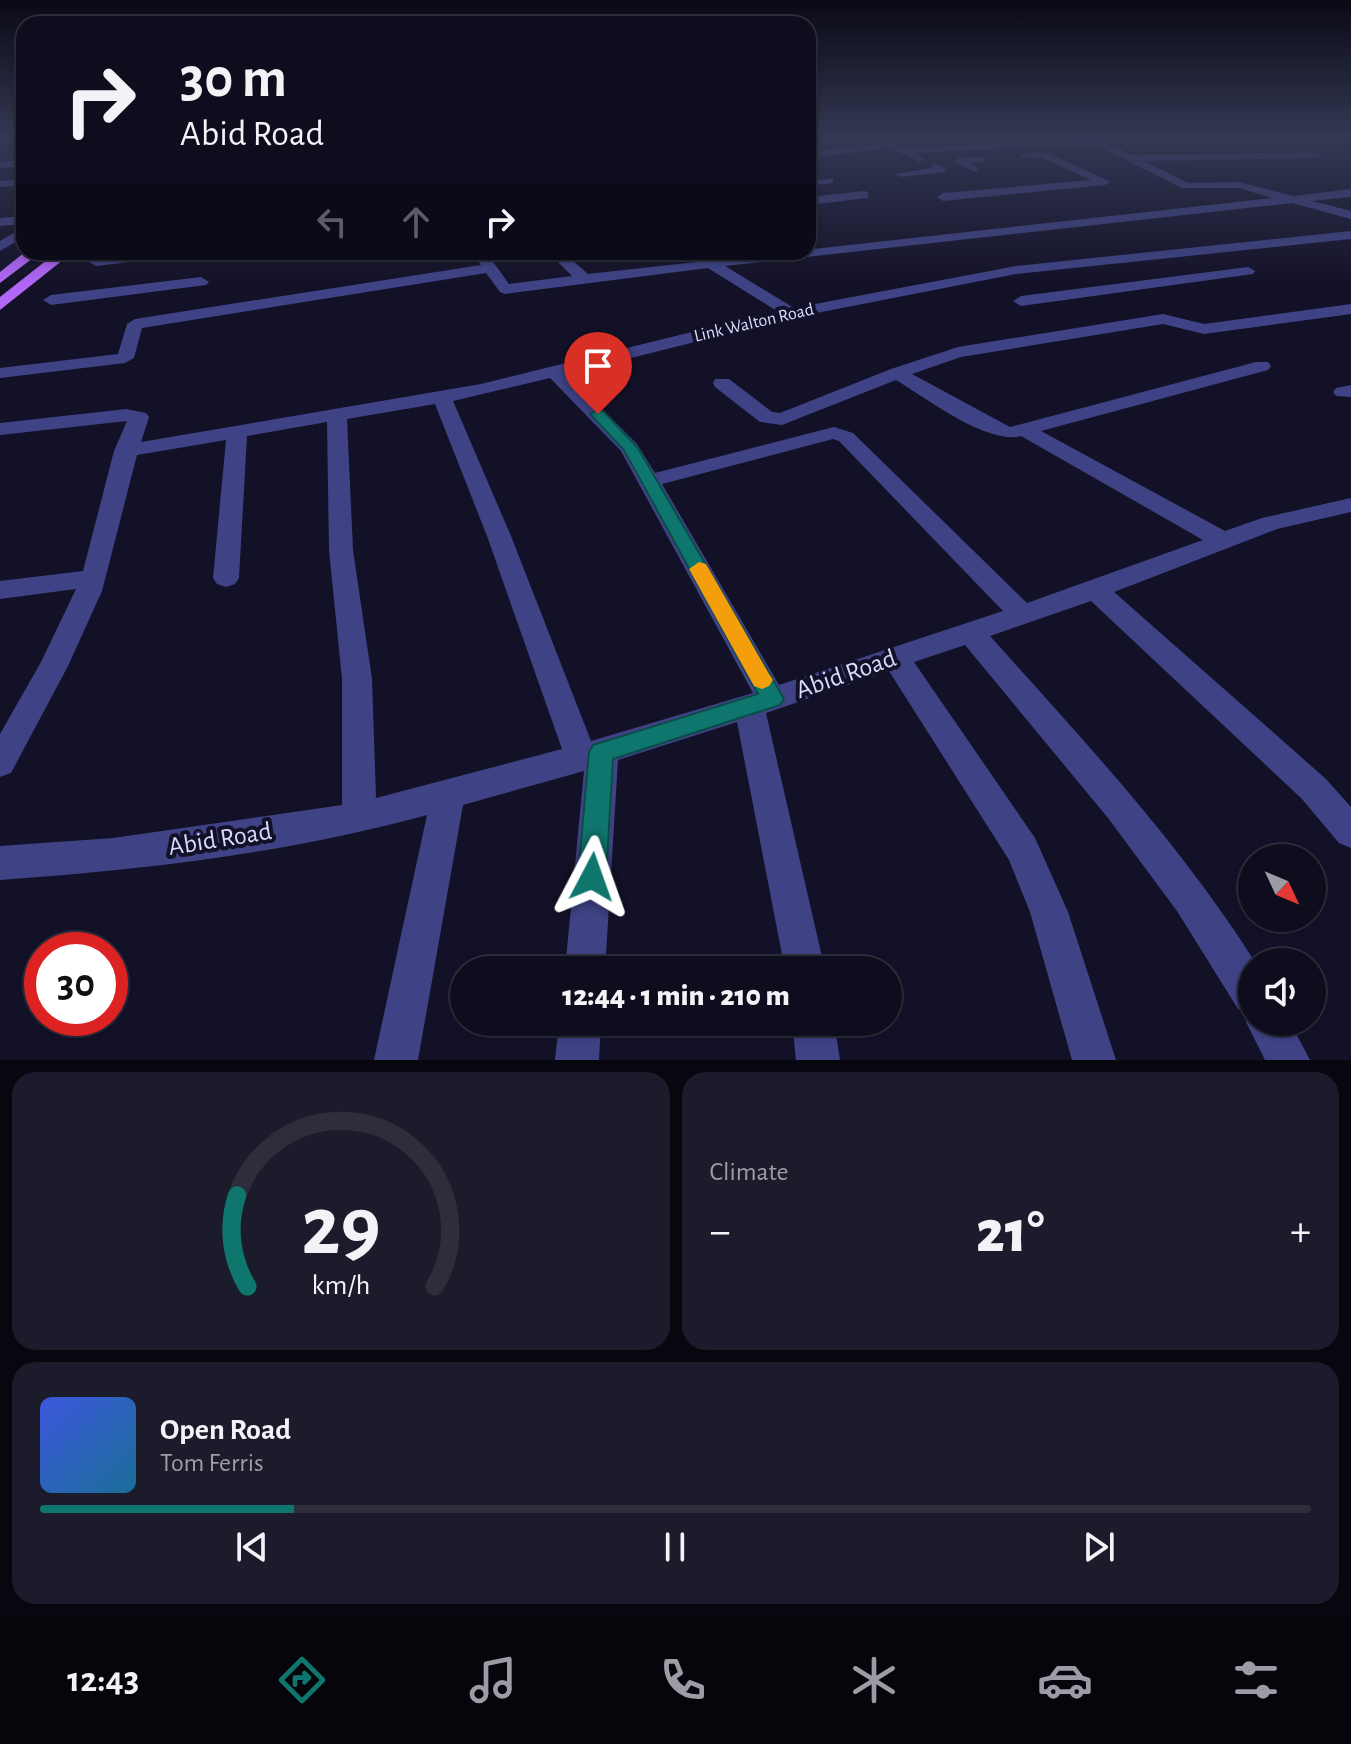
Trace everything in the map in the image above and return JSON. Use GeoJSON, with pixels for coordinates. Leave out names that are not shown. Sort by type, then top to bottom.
{"type":"FeatureCollection","features":[{"type":"Feature","properties":{"kind":"main road"},"geometry":{"type":"LineString","coordinates":[[0,279],[24,260]]}},
{"type":"Feature","properties":{"kind":"main road"},"geometry":{"type":"LineString","coordinates":[[0,305],[56,260]]}},
{"type":"Feature","properties":{"kind":"street"},"geometry":{"type":"LineString","coordinates":[[972,186],[985,193]]}},
{"type":"Feature","properties":{"kind":"street"},"geometry":{"type":"LineString","coordinates":[[943,197],[1058,186]]}},
{"type":"Feature","properties":{"kind":"street"},"geometry":{"type":"LineString","coordinates":[[1064,186],[1089,198]]}},
{"type":"Feature","properties":{"kind":"street"},"geometry":{"type":"LineString","coordinates":[[1242,186],[1349,214]]}},
{"type":"Feature","properties":{"kind":"street"},"geometry":{"type":"LineString","coordinates":[[816,251],[1351,193]]}},
{"type":"Feature","properties":{"kind":"street"},"geometry":{"type":"LineString","coordinates":[[816,200],[864,195]]}},
{"type":"Feature","properties":{"kind":"street"},"geometry":{"type":"LineString","coordinates":[[1102,204],[1127,215]]}},
{"type":"Feature","properties":{"kind":"street","name":"Link Walton Road"},"geometry":{"type":"LineString","coordinates":[[125,451],[481,390],[791,313],[1016,270],[1351,235]]}},
{"type":"Feature","properties":{"kind":"street"},"geometry":{"type":"LineString","coordinates":[[96,262],[113,260]]}},
{"type":"Feature","properties":{"kind":"street"},"geometry":{"type":"LineString","coordinates":[[484,260],[505,289],[584,279],[650,265],[719,260]]}},
{"type":"Feature","properties":{"kind":"street"},"geometry":{"type":"LineString","coordinates":[[564,260],[584,279]]}},
{"type":"Feature","properties":{"kind":"street"},"geometry":{"type":"LineString","coordinates":[[710,263],[791,313]]}},
{"type":"Feature","properties":{"kind":"street"},"geometry":{"type":"LineString","coordinates":[[0,373],[125,358],[135,324],[490,268]]}},
{"type":"Feature","properties":{"kind":"street"},"geometry":{"type":"LineString","coordinates":[[1016,270],[1059,296]]}},
{"type":"Feature","properties":{"kind":"street"},"geometry":{"type":"LineString","coordinates":[[1021,301],[1248,271]]}},
{"type":"Feature","properties":{"kind":"street"},"geometry":{"type":"LineString","coordinates":[[51,300],[201,282]]}},
{"type":"Feature","properties":{"kind":"street"},"geometry":{"type":"LineString","coordinates":[[767,418],[782,419],[958,352],[1163,319],[1204,329],[1351,309]]}},
{"type":"Feature","properties":{"kind":"street"},"geometry":{"type":"LineString","coordinates":[[897,373],[996,430],[1010,433],[1262,366]]}},
{"type":"Feature","properties":{"kind":"street"},"geometry":{"type":"LineString","coordinates":[[553,371],[630,448],[761,703],[803,956]]}},
{"type":"Feature","properties":{"kind":"street"},"geometry":{"type":"LineString","coordinates":[[722,383],[796,443]]}},
{"type":"Feature","properties":{"kind":"street"},"geometry":{"type":"LineString","coordinates":[[442,397],[592,755],[585,956]]}},
{"type":"Feature","properties":{"kind":"street"},"geometry":{"type":"LineString","coordinates":[[0,429],[134,415],[139,417],[125,451],[93,578],[70,637],[0,763]]}},
{"type":"Feature","properties":{"kind":"street"},"geometry":{"type":"LineString","coordinates":[[337,415],[341,550],[357,679],[359,818]]}},
{"type":"Feature","properties":{"kind":"street"},"geometry":{"type":"LineString","coordinates":[[1023,429],[1224,541]]}},
{"type":"Feature","properties":{"kind":"street"},"geometry":{"type":"LineString","coordinates":[[226,578],[237,432]]}},
{"type":"Feature","properties":{"kind":"street"},"geometry":{"type":"LineString","coordinates":[[649,481],[834,433],[846,437],[1023,615]]}},
{"type":"Feature","properties":{"kind":"street","name":"Abid Road"},"geometry":{"type":"LineString","coordinates":[[0,863],[113,855],[359,818],[592,755],[761,703],[1095,590],[1270,523],[1351,505]]}},
{"type":"Feature","properties":{"kind":"street"},"geometry":{"type":"LineString","coordinates":[[0,590],[93,578]]}},
{"type":"Feature","properties":{"kind":"street"},"geometry":{"type":"LineString","coordinates":[[1095,590],[1314,789],[1351,832]]}},
{"type":"Feature","properties":{"kind":"street"},"geometry":{"type":"LineString","coordinates":[[970,632],[1156,851],[1238,970]]}},
{"type":"Feature","properties":{"kind":"street"},"geometry":{"type":"LineString","coordinates":[[895,657],[1022,850],[1049,912],[1094,1060]]}},
{"type":"Feature","properties":{"kind":"street"},"geometry":{"type":"LineString","coordinates":[[396,1060],[448,794]]}},
{"type":"Feature","properties":{"kind":"street"},"geometry":{"type":"LineString","coordinates":[[577,1060],[579,1036]]}},
{"type":"Feature","properties":{"kind":"street"},"geometry":{"type":"LineString","coordinates":[[815,1036],[818,1060]]}},
{"type":"Feature","properties":{"kind":"street"},"geometry":{"type":"LineString","coordinates":[[1275,1036],[1288,1060]]}},
{"type":"Feature","properties":{"kind":"slow traffic"},"geometry":{"type":"LineString","coordinates":[[699,569],[762,680]]}},
{"type":"Feature","properties":{"kind":"route"},"geometry":{"type":"LineString","coordinates":[[592,877],[602,752],[772,699],[630,448],[598,414]]}}]}
